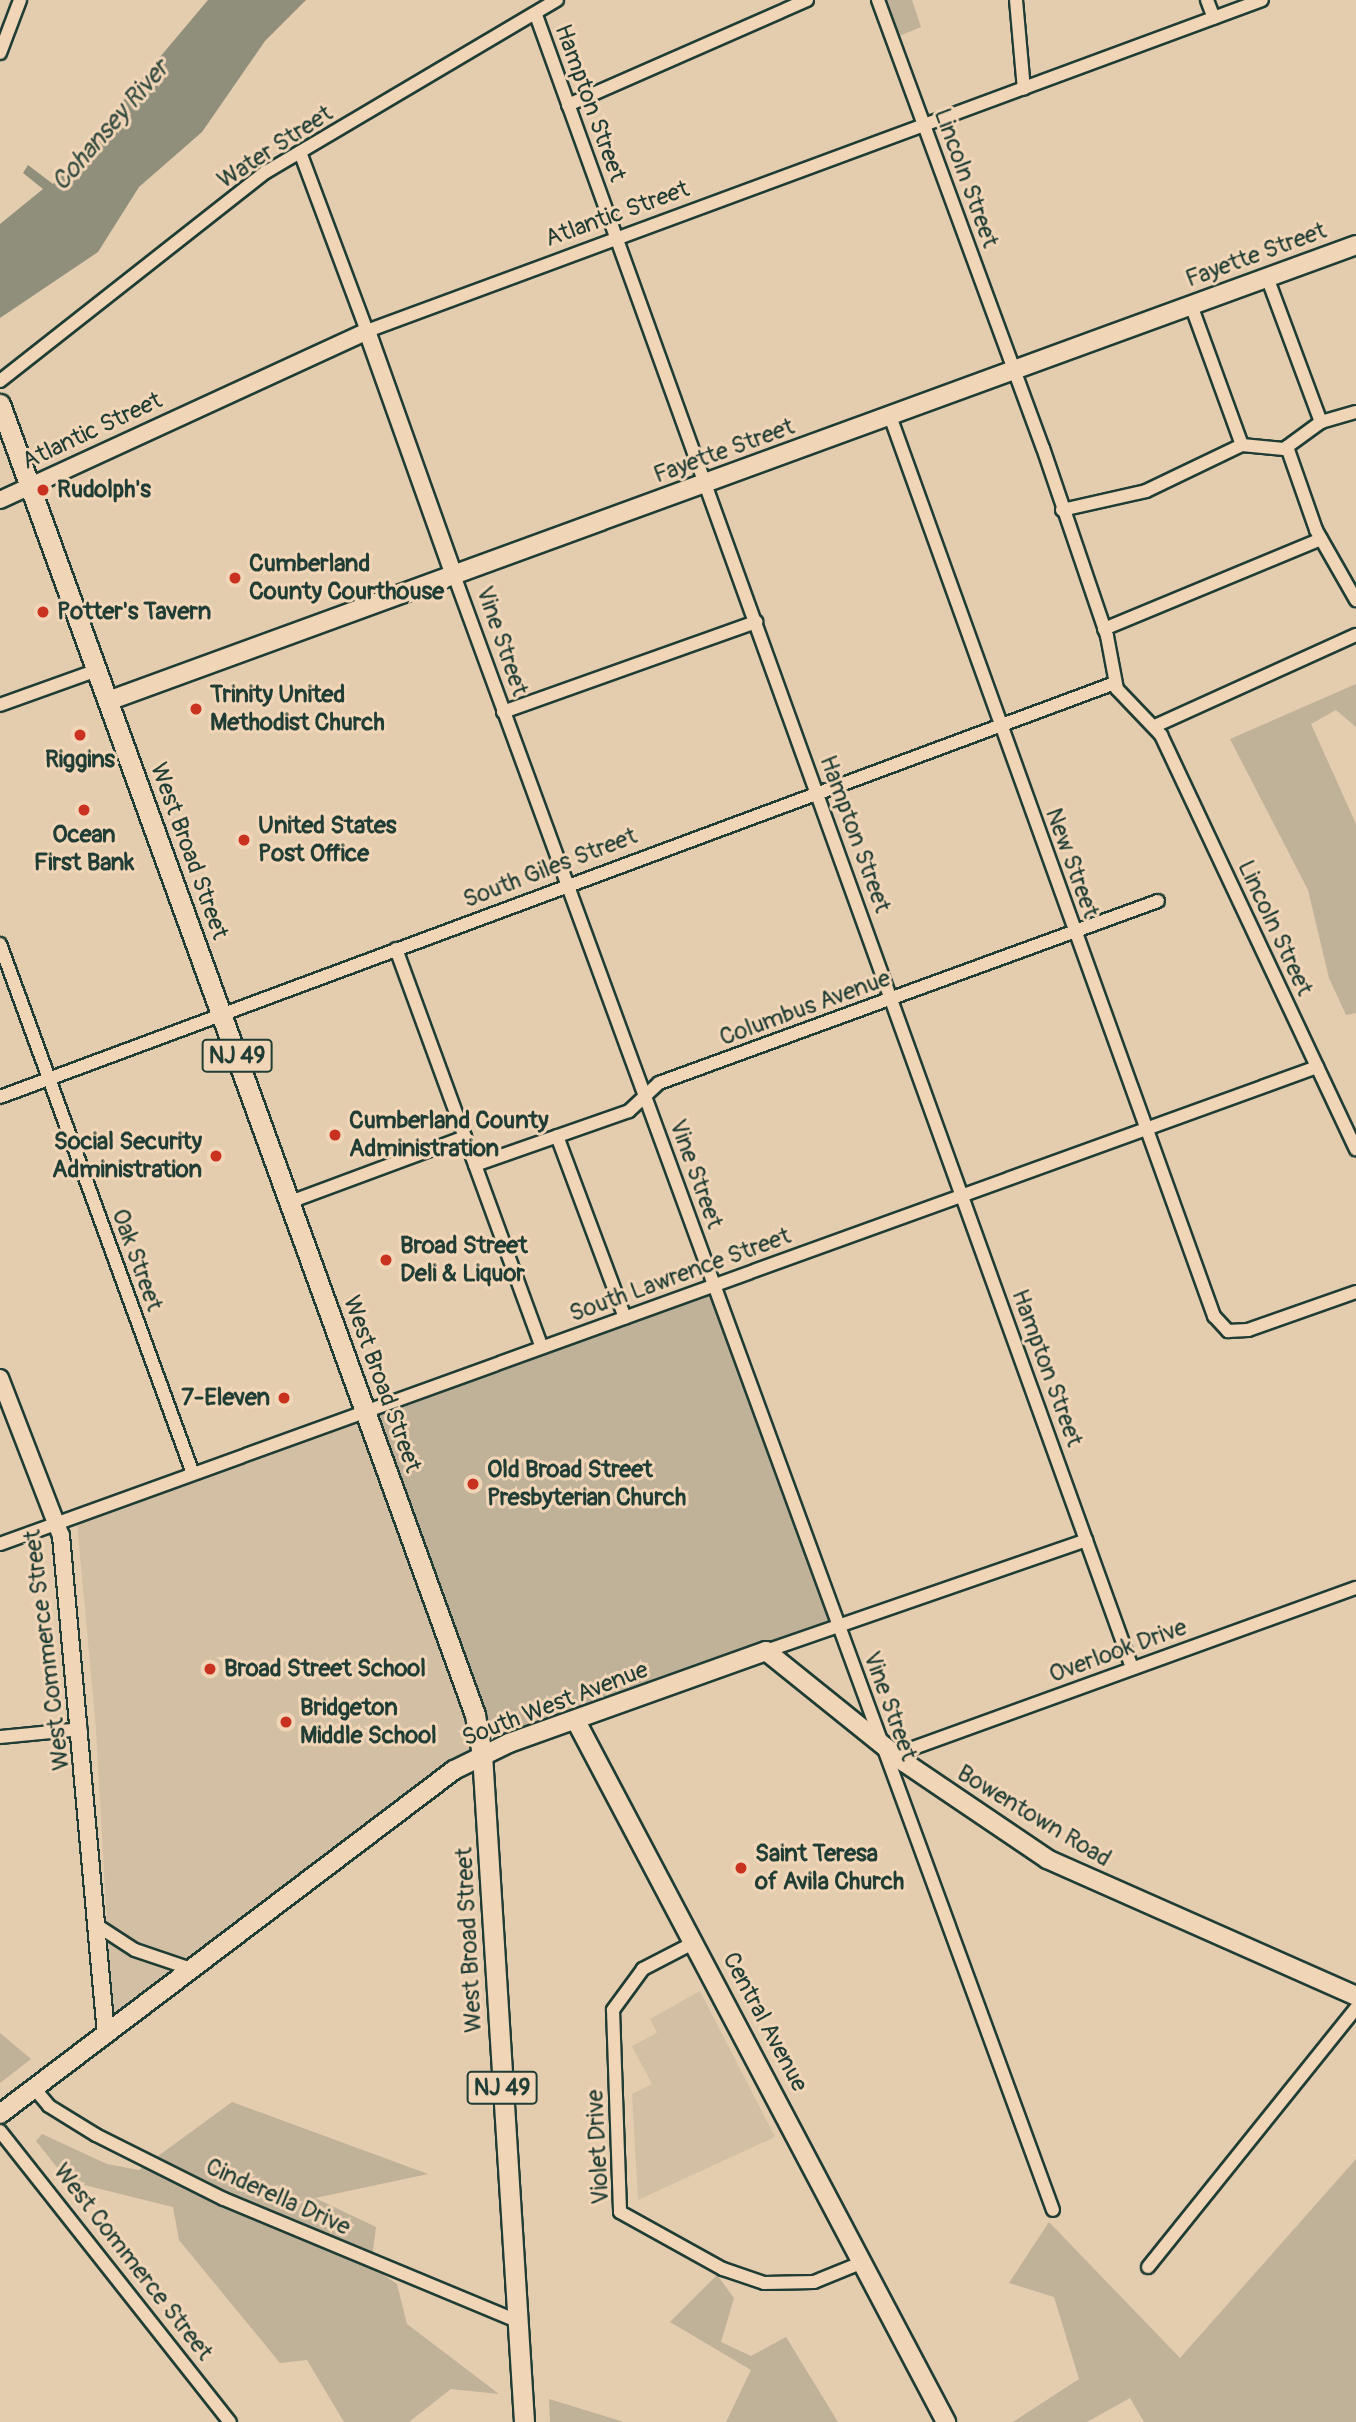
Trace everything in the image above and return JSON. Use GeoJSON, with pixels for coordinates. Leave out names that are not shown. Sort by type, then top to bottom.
{"type":"FeatureCollection","features":[{"type":"Feature","properties":{"kind":"highway","name":"West Broad Street"},"geometry":{"type":"LineString","coordinates":[[0,407],[467,1691],[482,1754],[524,2422]]}},
{"type":"Feature","properties":{"kind":"main road","name":"Fayette Street"},"geometry":{"type":"LineString","coordinates":[[108,701],[1356,245]]}},
{"type":"Feature","properties":{"kind":"main road","name":"South West Avenue"},"geometry":{"type":"LineString","coordinates":[[0,2114],[482,1754],[766,1651]]}},
{"type":"Feature","properties":{"kind":"main road","name":"Bowentown Road"},"geometry":{"type":"LineString","coordinates":[[766,1651],[894,1755],[1057,1864],[1350,1993]]}},
{"type":"Feature","properties":{"kind":"main road","name":"Central Avenue"},"geometry":{"type":"LineString","coordinates":[[576,1721],[946,2422]]}},
{"type":"Feature","properties":{"kind":"street"},"geometry":{"type":"LineString","coordinates":[[0,53],[20,0]]}},
{"type":"Feature","properties":{"kind":"street","name":"Water Street"},"geometry":{"type":"LineString","coordinates":[[0,382],[300,152],[536,15],[557,0]]}},
{"type":"Feature","properties":{"kind":"street"},"geometry":{"type":"LineString","coordinates":[[568,105],[807,0]]}},
{"type":"Feature","properties":{"kind":"street","name":"Lincoln Street"},"geometry":{"type":"LineString","coordinates":[[878,0],[1104,629],[1115,683]]}},
{"type":"Feature","properties":{"kind":"street"},"geometry":{"type":"LineString","coordinates":[[1016,0],[1024,89]]}},
{"type":"Feature","properties":{"kind":"street"},"geometry":{"type":"LineString","coordinates":[[1208,0],[1214,18]]}},
{"type":"Feature","properties":{"kind":"street","name":"Atlantic Street"},"geometry":{"type":"LineString","coordinates":[[0,500],[29,484],[367,331],[1262,0]]}},
{"type":"Feature","properties":{"kind":"street","name":"Hampton Street"},"geometry":{"type":"LineString","coordinates":[[536,15],[1132,1668]]}},
{"type":"Feature","properties":{"kind":"street","name":"Vine Street"},"geometry":{"type":"LineString","coordinates":[[300,152],[836,1628],[1054,2210]]}},
{"type":"Feature","properties":{"kind":"street"},"geometry":{"type":"LineString","coordinates":[[1267,277],[1321,422]]}},
{"type":"Feature","properties":{"kind":"street"},"geometry":{"type":"LineString","coordinates":[[1191,305],[1242,445]]}},
{"type":"Feature","properties":{"kind":"street"},"geometry":{"type":"LineString","coordinates":[[1062,510],[1146,491],[1242,445],[1287,447],[1321,422],[1356,412]]}},
{"type":"Feature","properties":{"kind":"street","name":"New Street"},"geometry":{"type":"LineString","coordinates":[[890,416],[1074,932],[1218,1323],[1227,1331],[1248,1331],[1356,1292]]}},
{"type":"Feature","properties":{"kind":"street"},"geometry":{"type":"LineString","coordinates":[[1287,447],[1321,539],[1356,600]]}},
{"type":"Feature","properties":{"kind":"street"},"geometry":{"type":"LineString","coordinates":[[1104,629],[1321,539]]}},
{"type":"Feature","properties":{"kind":"street"},"geometry":{"type":"LineString","coordinates":[[503,712],[756,622]]}},
{"type":"Feature","properties":{"kind":"street"},"geometry":{"type":"LineString","coordinates":[[1115,683],[1131,709],[1155,726],[1356,635]]}},
{"type":"Feature","properties":{"kind":"street"},"geometry":{"type":"LineString","coordinates":[[0,705],[97,670]]}},
{"type":"Feature","properties":{"kind":"street","name":"South Giles Street"},"geometry":{"type":"LineString","coordinates":[[0,1097],[817,790],[1115,683]]}},
{"type":"Feature","properties":{"kind":"street","name":"Lincoln Street"},"geometry":{"type":"LineString","coordinates":[[1155,726],[1356,1149]]}},
{"type":"Feature","properties":{"kind":"street","name":"Columbus Avenue"},"geometry":{"type":"LineString","coordinates":[[475,1166],[557,1136],[644,1099],[659,1083],[1158,901]]}},
{"type":"Feature","properties":{"kind":"street","name":"Oak Street"},"geometry":{"type":"LineString","coordinates":[[0,944],[192,1471]]}},
{"type":"Feature","properties":{"kind":"street"},"geometry":{"type":"LineString","coordinates":[[396,948],[542,1348]]}},
{"type":"Feature","properties":{"kind":"street","name":"South Lawrence Street"},"geometry":{"type":"LineString","coordinates":[[0,1544],[192,1471],[542,1348],[1317,1067]]}},
{"type":"Feature","properties":{"kind":"street"},"geometry":{"type":"LineString","coordinates":[[557,1136],[625,1318]]}},
{"type":"Feature","properties":{"kind":"street"},"geometry":{"type":"LineString","coordinates":[[290,1202],[465,1137]]}},
{"type":"Feature","properties":{"kind":"street","name":"West Commerce Street"},"geometry":{"type":"LineString","coordinates":[[0,1378],[56,1521],[81,1729],[106,2034]]}},
{"type":"Feature","properties":{"kind":"street","name":"South West Avenue"},"geometry":{"type":"LineString","coordinates":[[766,1651],[1086,1540]]}},
{"type":"Feature","properties":{"kind":"street","name":"Overlook Drive"},"geometry":{"type":"LineString","coordinates":[[894,1755],[1356,1588]]}},
{"type":"Feature","properties":{"kind":"street"},"geometry":{"type":"LineString","coordinates":[[0,1737],[81,1729]]}},
{"type":"Feature","properties":{"kind":"street"},"geometry":{"type":"LineString","coordinates":[[98,1926],[135,1950],[191,1969]]}},
{"type":"Feature","properties":{"kind":"street","name":"Violet Drive"},"geometry":{"type":"LineString","coordinates":[[695,1942],[643,1969],[613,2010],[620,2212],[723,2269],[764,2283],[814,2282],[863,2262]]}},
{"type":"Feature","properties":{"kind":"street"},"geometry":{"type":"LineString","coordinates":[[1147,2267],[1356,2008]]}},
{"type":"Feature","properties":{"kind":"street","name":"Cinderella Drive"},"geometry":{"type":"LineString","coordinates":[[34,2088],[49,2106],[96,2135],[224,2199],[517,2321]]}},
{"type":"Feature","properties":{"kind":"street","name":"West Commerce Street"},"geometry":{"type":"LineString","coordinates":[[0,2130],[230,2422]]}},
{"type":"Feature","properties":{"kind":"shaded area"},"geometry":{"type":"Polygon","coordinates":[[[872,0],[912,0],[921,27],[887,41],[872,0]]]}},
{"type":"Feature","properties":{"kind":"shaded area"},"geometry":{"type":"Polygon","coordinates":[[[1356,684],[1356,727],[1336,710],[1311,724],[1356,824],[1356,1013],[1346,1015],[1329,978],[1308,890],[1230,739],[1356,684]]]}},
{"type":"Feature","properties":{"kind":"shaded area"},"geometry":{"type":"Polygon","coordinates":[[[713,1286],[836,1628],[482,1754],[365,1410],[713,1286]]]}},
{"type":"Feature","properties":{"kind":"shaded area","name":"Bridgeton Middle School"},"geometry":{"type":"Polygon","coordinates":[[[365,1410],[482,1754],[106,2034],[109,1961],[96,1729],[77,1523],[365,1410]]]}},
{"type":"Feature","properties":{"kind":"shaded area"},"geometry":{"type":"Polygon","coordinates":[[[700,1991],[775,2137],[638,2200],[632,2094],[652,2084],[632,2046],[657,2033],[650,2019],[700,1991]]]}},
{"type":"Feature","properties":{"kind":"shaded area"},"geometry":{"type":"Polygon","coordinates":[[[0,2033],[31,2059],[0,2083],[0,2033]]]}},
{"type":"Feature","properties":{"kind":"shaded area"},"geometry":{"type":"Polygon","coordinates":[[[232,2102],[428,2174],[315,2198],[376,2227],[371,2267],[397,2284],[407,2324],[499,2394],[451,2389],[409,2422],[344,2422],[307,2360],[280,2363],[179,2240],[173,2207],[68,2181],[36,2141],[42,2134],[107,2164],[139,2170],[232,2102]]]}},
{"type":"Feature","properties":{"kind":"shaded area"},"geometry":{"type":"Polygon","coordinates":[[[1356,2159],[1356,2422],[1144,2422],[1130,2398],[1087,2422],[1013,2422],[1079,2379],[1054,2297],[1009,2283],[1049,2222],[1180,2358],[1356,2159]]]}},
{"type":"Feature","properties":{"kind":"shaded area"},"geometry":{"type":"Polygon","coordinates":[[[717,2275],[734,2298],[721,2342],[751,2356],[786,2337],[838,2422],[726,2422],[751,2370],[670,2322],[717,2275]]]}},
{"type":"Feature","properties":{"kind":"shaded area"},"geometry":{"type":"Polygon","coordinates":[[[549,2399],[624,2422],[550,2422],[549,2399]]]}},
{"type":"Feature","properties":{"kind":"water","name":"Cohansey River"},"geometry":{"type":"Polygon","coordinates":[[[208,0],[306,0],[265,41],[202,132],[139,187],[98,252],[0,318],[0,224],[43,189],[23,173],[28,165],[53,184],[208,0]]]}},
{"type":"Feature","properties":{"kind":"place","name":"Rudolph's"},"geometry":{"type":"Point","coordinates":[43,490]}},
{"type":"Feature","properties":{"kind":"place","name":"Cumberland County Courthouse"},"geometry":{"type":"Point","coordinates":[235,578]}},
{"type":"Feature","properties":{"kind":"place","name":"Potter's Tavern"},"geometry":{"type":"Point","coordinates":[43,612]}},
{"type":"Feature","properties":{"kind":"place","name":"Trinity United Methodist Church"},"geometry":{"type":"Point","coordinates":[196,709]}},
{"type":"Feature","properties":{"kind":"place","name":"Riggins"},"geometry":{"type":"Point","coordinates":[80,735]}},
{"type":"Feature","properties":{"kind":"place","name":"Ocean First Bank"},"geometry":{"type":"Point","coordinates":[84,810]}},
{"type":"Feature","properties":{"kind":"place","name":"United States Post Office"},"geometry":{"type":"Point","coordinates":[244,840]}},
{"type":"Feature","properties":{"kind":"place","name":"Cumberland County Administration"},"geometry":{"type":"Point","coordinates":[335,1135]}},
{"type":"Feature","properties":{"kind":"place","name":"Social Security Administration"},"geometry":{"type":"Point","coordinates":[216,1156]}},
{"type":"Feature","properties":{"kind":"place","name":"Broad Street Deli & Liquor"},"geometry":{"type":"Point","coordinates":[386,1260]}},
{"type":"Feature","properties":{"kind":"place","name":"7-Eleven"},"geometry":{"type":"Point","coordinates":[284,1398]}},
{"type":"Feature","properties":{"kind":"place","name":"Old Broad Street Presbyterian Church"},"geometry":{"type":"Point","coordinates":[473,1484]}},
{"type":"Feature","properties":{"kind":"place","name":"Broad Street School"},"geometry":{"type":"Point","coordinates":[210,1669]}},
{"type":"Feature","properties":{"kind":"place","name":"Bridgeton Middle School"},"geometry":{"type":"Point","coordinates":[286,1722]}},
{"type":"Feature","properties":{"kind":"place","name":"Saint Teresa of Avila Church"},"geometry":{"type":"Point","coordinates":[741,1868]}}]}
